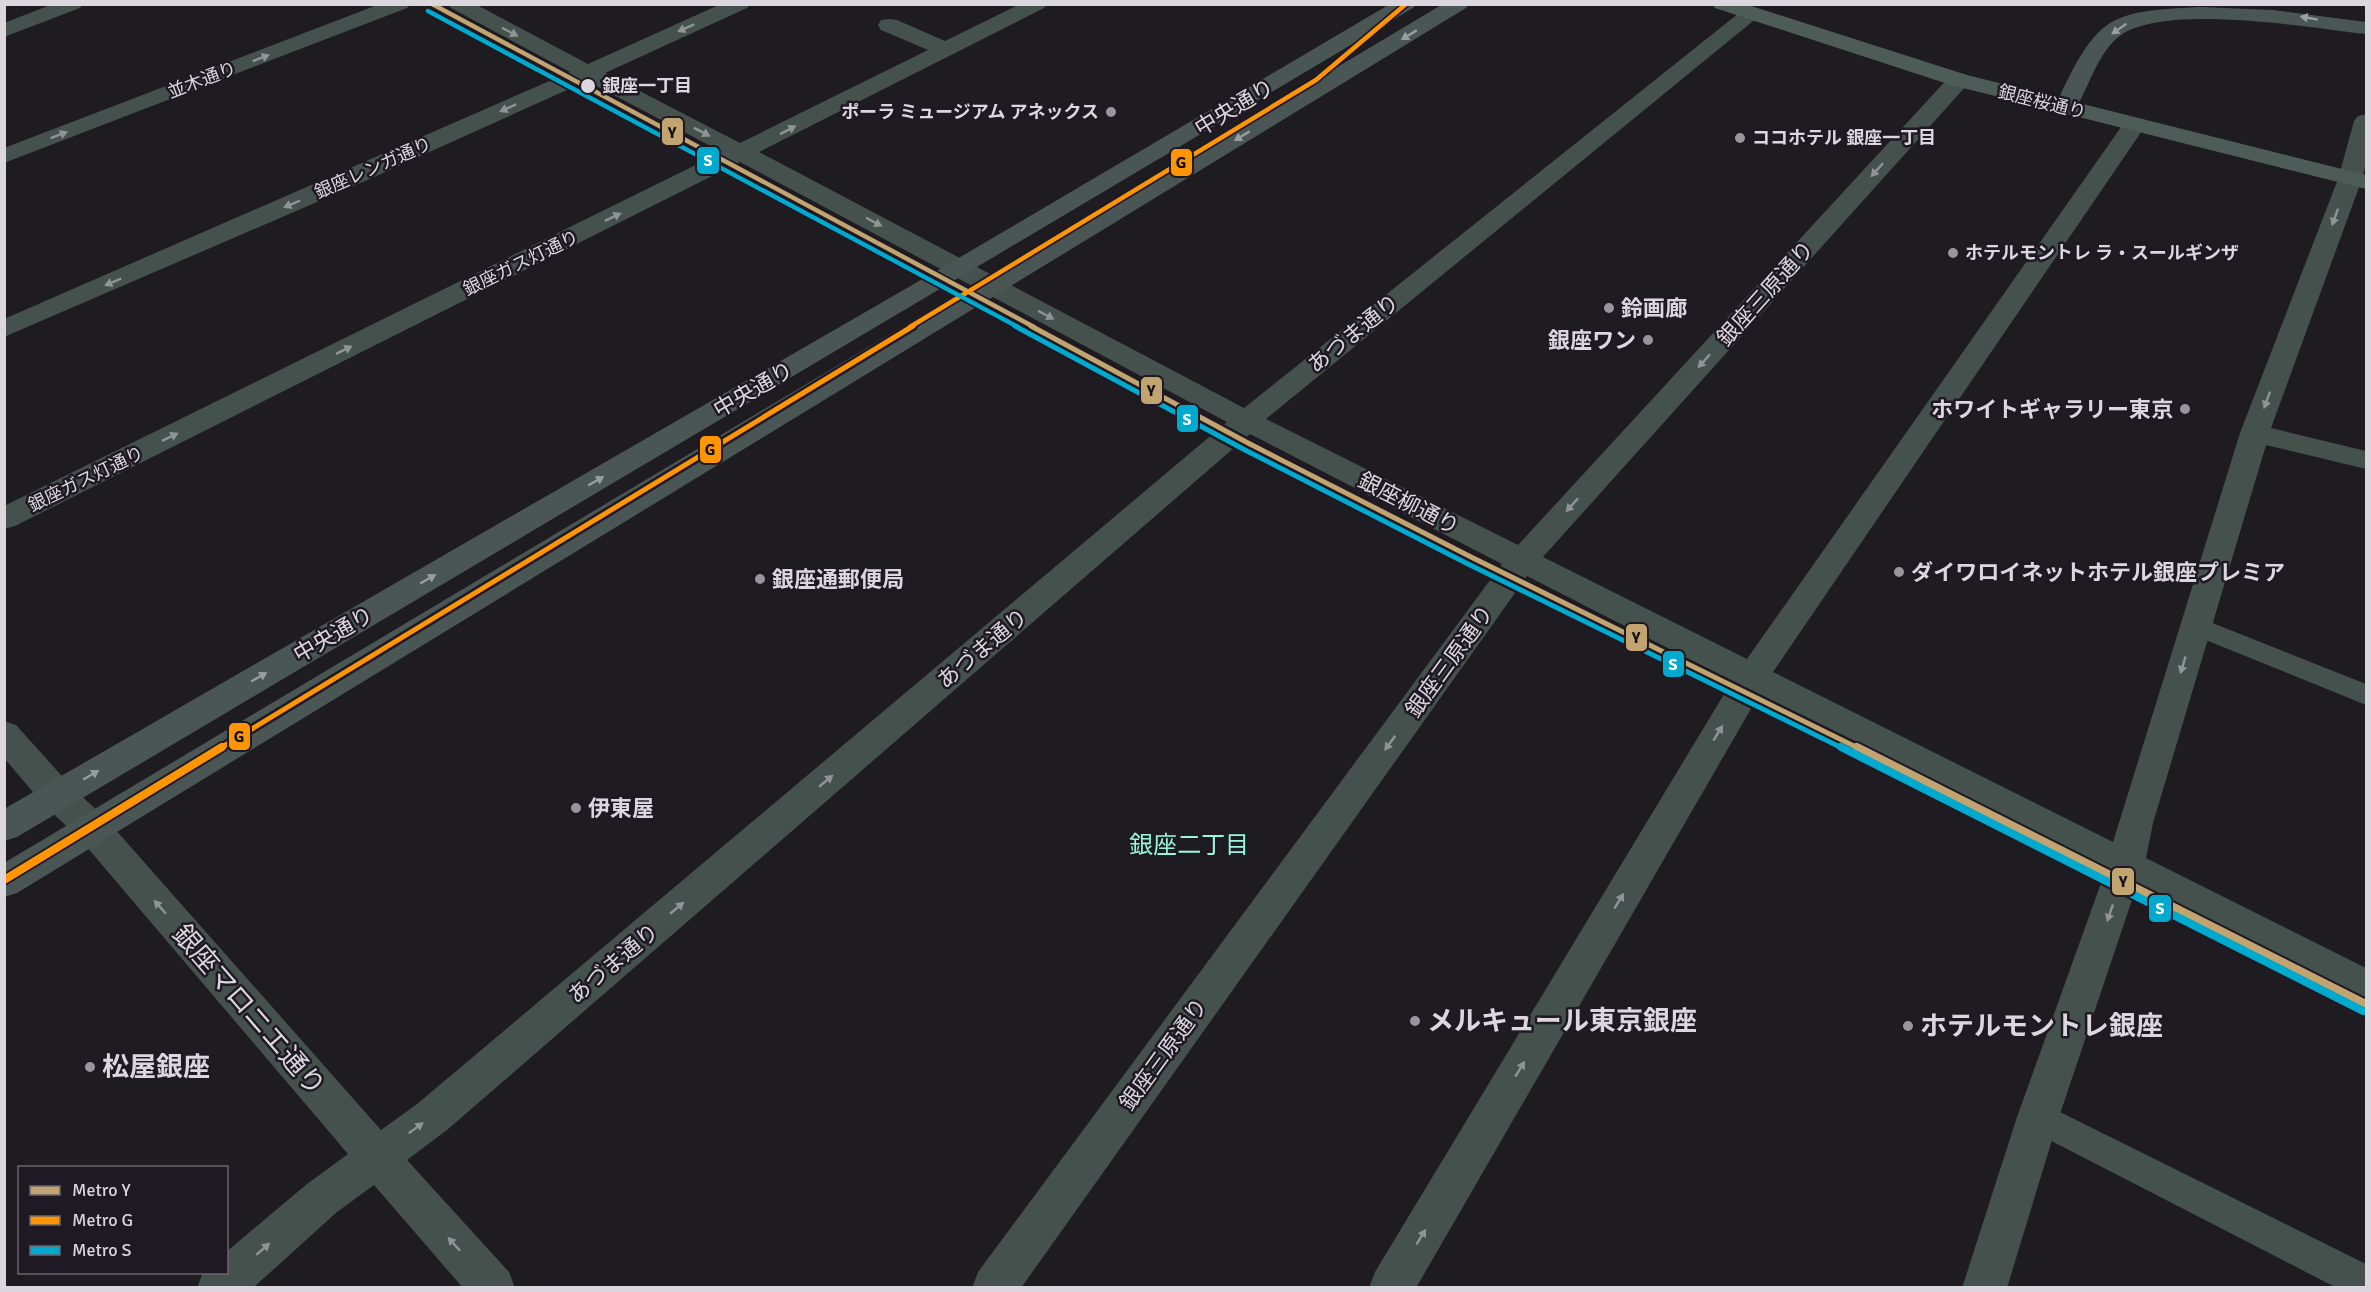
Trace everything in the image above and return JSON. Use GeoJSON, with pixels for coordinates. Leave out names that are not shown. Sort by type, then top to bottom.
{"type":"FeatureCollection","features":[{"type":"Feature","properties":{"kind":"highway","name":"中央通り"},"geometry":{"type":"LineString","coordinates":[[4,827],[961,268],[1406,4]]}},
{"type":"Feature","properties":{"kind":"highway","name":"中央通り"},"geometry":{"type":"LineString","coordinates":[[4,882],[1459,4]]}},
{"type":"Feature","properties":{"kind":"highway"},"geometry":{"type":"LineString","coordinates":[[2070,98],[2097,51],[2114,30],[2138,17],[2189,8],[2234,8],[2367,27]]}},
{"type":"Feature","properties":{"kind":"street"},"geometry":{"type":"LineString","coordinates":[[4,31],[73,4]]}},
{"type":"Feature","properties":{"kind":"street","name":"並木通り"},"geometry":{"type":"LineString","coordinates":[[4,156],[400,4]]}},
{"type":"Feature","properties":{"kind":"street","name":"銀座柳通り"},"geometry":{"type":"LineString","coordinates":[[459,4],[1247,421],[2367,987]]}},
{"type":"Feature","properties":{"kind":"street","name":"銀座レンガ通り"},"geometry":{"type":"LineString","coordinates":[[4,329],[740,4]]}},
{"type":"Feature","properties":{"kind":"street","name":"銀座ガス灯通り"},"geometry":{"type":"LineString","coordinates":[[4,519],[1037,4]]}},
{"type":"Feature","properties":{"kind":"street","name":"銀座桜通り"},"geometry":{"type":"LineString","coordinates":[[1736,9],[1959,80],[2070,98],[2134,125],[2358,180]]}},
{"type":"Feature","properties":{"kind":"street","name":"あづま通り"},"geometry":{"type":"LineString","coordinates":[[219,1287],[322,1198],[432,1117],[1271,399],[1736,9]]}},
{"type":"Feature","properties":{"kind":"street"},"geometry":{"type":"LineString","coordinates":[[889,25],[947,50]]}},
{"type":"Feature","properties":{"kind":"street","name":"銀座三原通り"},"geometry":{"type":"LineString","coordinates":[[994,1287],[1521,561],[1959,80]]}},
{"type":"Feature","properties":{"kind":"street"},"geometry":{"type":"LineString","coordinates":[[1984,1287],[2038,1117],[2127,864],[2135,823],[2255,433],[2358,180],[2367,121]]}},
{"type":"Feature","properties":{"kind":"street"},"geometry":{"type":"LineString","coordinates":[[1391,1287],[1752,677],[2134,125]]}},
{"type":"Feature","properties":{"kind":"street"},"geometry":{"type":"LineString","coordinates":[[2255,433],[2367,460]]}},
{"type":"Feature","properties":{"kind":"street","name":"銀座マロニエ通り"},"geometry":{"type":"LineString","coordinates":[[4,734],[57,795],[93,829],[377,1157],[493,1287]]}},
{"type":"Feature","properties":{"kind":"lane"},"geometry":{"type":"LineString","coordinates":[[2195,626],[2367,695]]}},
{"type":"Feature","properties":{"kind":"lane"},"geometry":{"type":"LineString","coordinates":[[2038,1117],[2367,1283]]}},
{"type":"Feature","properties":{"kind":"metro line","name":"Y"},"geometry":{"type":"LineString","coordinates":[[432,4],[1248,443],[1471,557],[1738,687],[2366,1004]]}},
{"type":"Feature","properties":{"kind":"metro line","name":"G"},"geometry":{"type":"LineString","coordinates":[[4,880],[1316,80],[1406,4]]}},
{"type":"Feature","properties":{"kind":"metro line","name":"S"},"geometry":{"type":"LineString","coordinates":[[428,11],[1245,450],[1468,564],[1735,694],[2363,1011]]}},
{"type":"Feature","properties":{"kind":"place","name":"銀座一丁目"},"geometry":{"type":"Point","coordinates":[588,86]}},
{"type":"Feature","properties":{"kind":"place","name":"ポーラ ミュージアム アネックス"},"geometry":{"type":"Point","coordinates":[1111,112]}},
{"type":"Feature","properties":{"kind":"place","name":"ココホテル 銀座一丁目"},"geometry":{"type":"Point","coordinates":[1740,138]}},
{"type":"Feature","properties":{"kind":"place","name":"ホテルモントレ ラ・スールギンザ"},"geometry":{"type":"Point","coordinates":[1953,253]}},
{"type":"Feature","properties":{"kind":"place","name":"鈴画廊"},"geometry":{"type":"Point","coordinates":[1609,308]}},
{"type":"Feature","properties":{"kind":"place","name":"銀座ワン"},"geometry":{"type":"Point","coordinates":[1648,340]}},
{"type":"Feature","properties":{"kind":"place","name":"ホワイトギャラリー東京"},"geometry":{"type":"Point","coordinates":[2185,409]}},
{"type":"Feature","properties":{"kind":"place","name":"ダイワロイネットホテル銀座プレミア"},"geometry":{"type":"Point","coordinates":[1899,572]}},
{"type":"Feature","properties":{"kind":"place","name":"銀座通郵便局"},"geometry":{"type":"Point","coordinates":[760,579]}},
{"type":"Feature","properties":{"kind":"place","name":"伊東屋"},"geometry":{"type":"Point","coordinates":[576,808]}},
{"type":"Feature","properties":{"kind":"place","name":"メルキュール東京銀座"},"geometry":{"type":"Point","coordinates":[1415,1021]}},
{"type":"Feature","properties":{"kind":"place","name":"ホテルモントレ銀座"},"geometry":{"type":"Point","coordinates":[1908,1026]}},
{"type":"Feature","properties":{"kind":"place","name":"松屋銀座"},"geometry":{"type":"Point","coordinates":[90,1067]}},
{"type":"Feature","properties":{"kind":"district","name":"銀座二丁目"},"geometry":{"type":"Point","coordinates":[1189,845]}}]}
